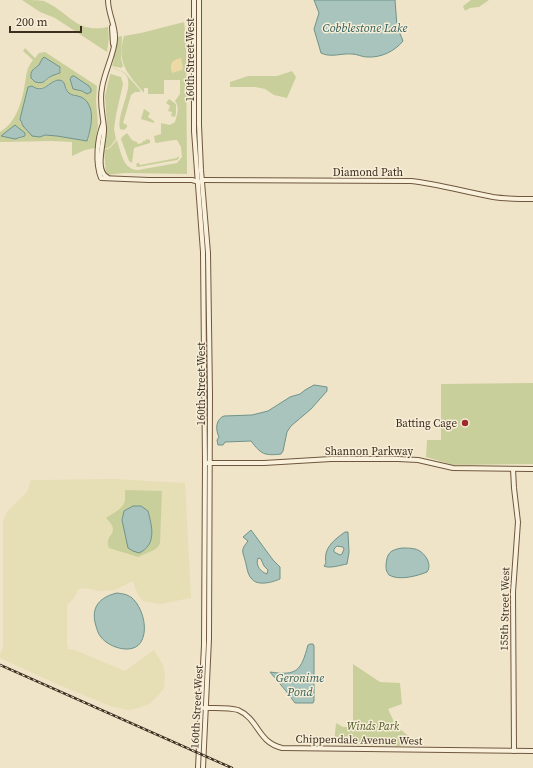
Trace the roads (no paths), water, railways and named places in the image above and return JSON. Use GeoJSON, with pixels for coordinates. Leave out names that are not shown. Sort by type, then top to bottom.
{"type":"FeatureCollection","features":[{"type":"Feature","properties":{"kind":"main road","name":"Diamond Path"},"geometry":{"type":"LineString","coordinates":[[108,0],[115,36],[115,44],[101,90],[104,129],[101,151],[104,175],[109,178],[411,181],[431,183],[493,197],[533,199]]}},
{"type":"Feature","properties":{"kind":"main road","name":"160th Street West"},"geometry":{"type":"LineString","coordinates":[[194,0],[195,141],[198,149],[199,176],[206,223],[209,291],[210,463],[210,616],[198,768]]}},
{"type":"Feature","properties":{"kind":"main road","name":"160th Street West"},"geometry":{"type":"LineString","coordinates":[[199,0],[199,109],[203,252],[205,463],[203,768]]}},
{"type":"Feature","properties":{"kind":"main road"},"geometry":{"type":"LineString","coordinates":[[203,252],[205,260],[206,290],[209,291]]}},
{"type":"Feature","properties":{"kind":"main road","name":"Shannon Parkway"},"geometry":{"type":"LineString","coordinates":[[205,463],[267,463],[331,459],[414,460],[453,468],[533,469]]}},
{"type":"Feature","properties":{"kind":"main road","name":"155th Street West"},"geometry":{"type":"LineString","coordinates":[[513,469],[518,522],[514,572],[514,750]]}},
{"type":"Feature","properties":{"kind":"main road","name":"Chippendale Avenue West"},"geometry":{"type":"LineString","coordinates":[[203,708],[229,708],[242,712],[251,720],[267,742],[276,747],[282,748],[533,751]]}},
{"type":"Feature","properties":{"kind":"water","name":"Cobblestone Lake"},"geometry":{"type":"Polygon","coordinates":[[[314,0],[395,0],[397,26],[403,41],[392,51],[372,57],[354,54],[329,55],[321,53],[314,29],[319,13],[314,0]]]}},
{"type":"Feature","properties":{"kind":"water"},"geometry":{"type":"Polygon","coordinates":[[[44,57],[60,67],[60,73],[51,76],[41,83],[35,82],[31,78],[31,73],[44,57]]]}},
{"type":"Feature","properties":{"kind":"water"},"geometry":{"type":"Polygon","coordinates":[[[72,76],[89,86],[91,92],[87,94],[73,89],[70,79],[72,76]]]}},
{"type":"Feature","properties":{"kind":"water"},"geometry":{"type":"Polygon","coordinates":[[[58,80],[63,81],[69,93],[81,97],[89,105],[92,117],[87,141],[57,136],[32,136],[23,126],[20,119],[28,87],[32,86],[40,89],[58,80]]]}},
{"type":"Feature","properties":{"kind":"water"},"geometry":{"type":"Polygon","coordinates":[[[15,125],[25,133],[25,136],[15,139],[1,136],[15,125]]]}},
{"type":"Feature","properties":{"kind":"water"},"geometry":{"type":"Polygon","coordinates":[[[314,385],[327,387],[327,391],[311,409],[291,426],[287,432],[281,454],[271,455],[263,453],[251,441],[225,442],[223,445],[218,445],[217,440],[219,437],[217,425],[221,417],[252,415],[268,411],[290,397],[300,394],[314,385]]]}},
{"type":"Feature","properties":{"kind":"water"},"geometry":{"type":"Polygon","coordinates":[[[133,506],[141,506],[148,511],[152,529],[149,545],[145,550],[139,553],[128,548],[122,520],[124,511],[133,506]]]}},
{"type":"Feature","properties":{"kind":"water"},"geometry":{"type":"Polygon","coordinates":[[[251,530],[280,567],[280,579],[261,583],[254,581],[251,578],[243,552],[243,548],[248,541],[243,537],[251,530]],[[258,558],[257,564],[263,572],[267,574],[268,570],[264,566],[261,559],[258,558]]]}},
{"type":"Feature","properties":{"kind":"water"},"geometry":{"type":"Polygon","coordinates":[[[345,532],[348,532],[349,552],[347,564],[332,567],[324,566],[326,563],[326,553],[330,545],[345,532]],[[337,546],[334,549],[334,552],[340,555],[342,554],[344,549],[343,547],[337,546]]]}},
{"type":"Feature","properties":{"kind":"water"},"geometry":{"type":"Polygon","coordinates":[[[402,548],[415,549],[422,552],[427,558],[429,565],[427,572],[403,578],[389,575],[386,568],[388,555],[392,551],[402,548]]]}},
{"type":"Feature","properties":{"kind":"water"},"geometry":{"type":"Polygon","coordinates":[[[117,593],[127,595],[132,598],[139,607],[143,618],[144,635],[139,645],[134,648],[122,649],[116,647],[105,641],[98,633],[94,619],[96,608],[101,600],[117,593]]]}},
{"type":"Feature","properties":{"kind":"water","name":"Geronime Pond"},"geometry":{"type":"Polygon","coordinates":[[[313,644],[314,646],[314,701],[313,703],[295,703],[270,672],[286,673],[296,670],[303,661],[308,645],[313,644]]]}},
{"type":"Feature","properties":{"kind":"railway"},"geometry":{"type":"LineString","coordinates":[[0,665],[232,768]]}},
{"type":"Feature","properties":{"kind":"place","name":"Batting Cage"},"geometry":{"type":"Point","coordinates":[465,423]}},
{"type":"Feature","properties":{"kind":"park label","name":"Winds Park"},"geometry":{"type":"Point","coordinates":[373,726]}}]}
